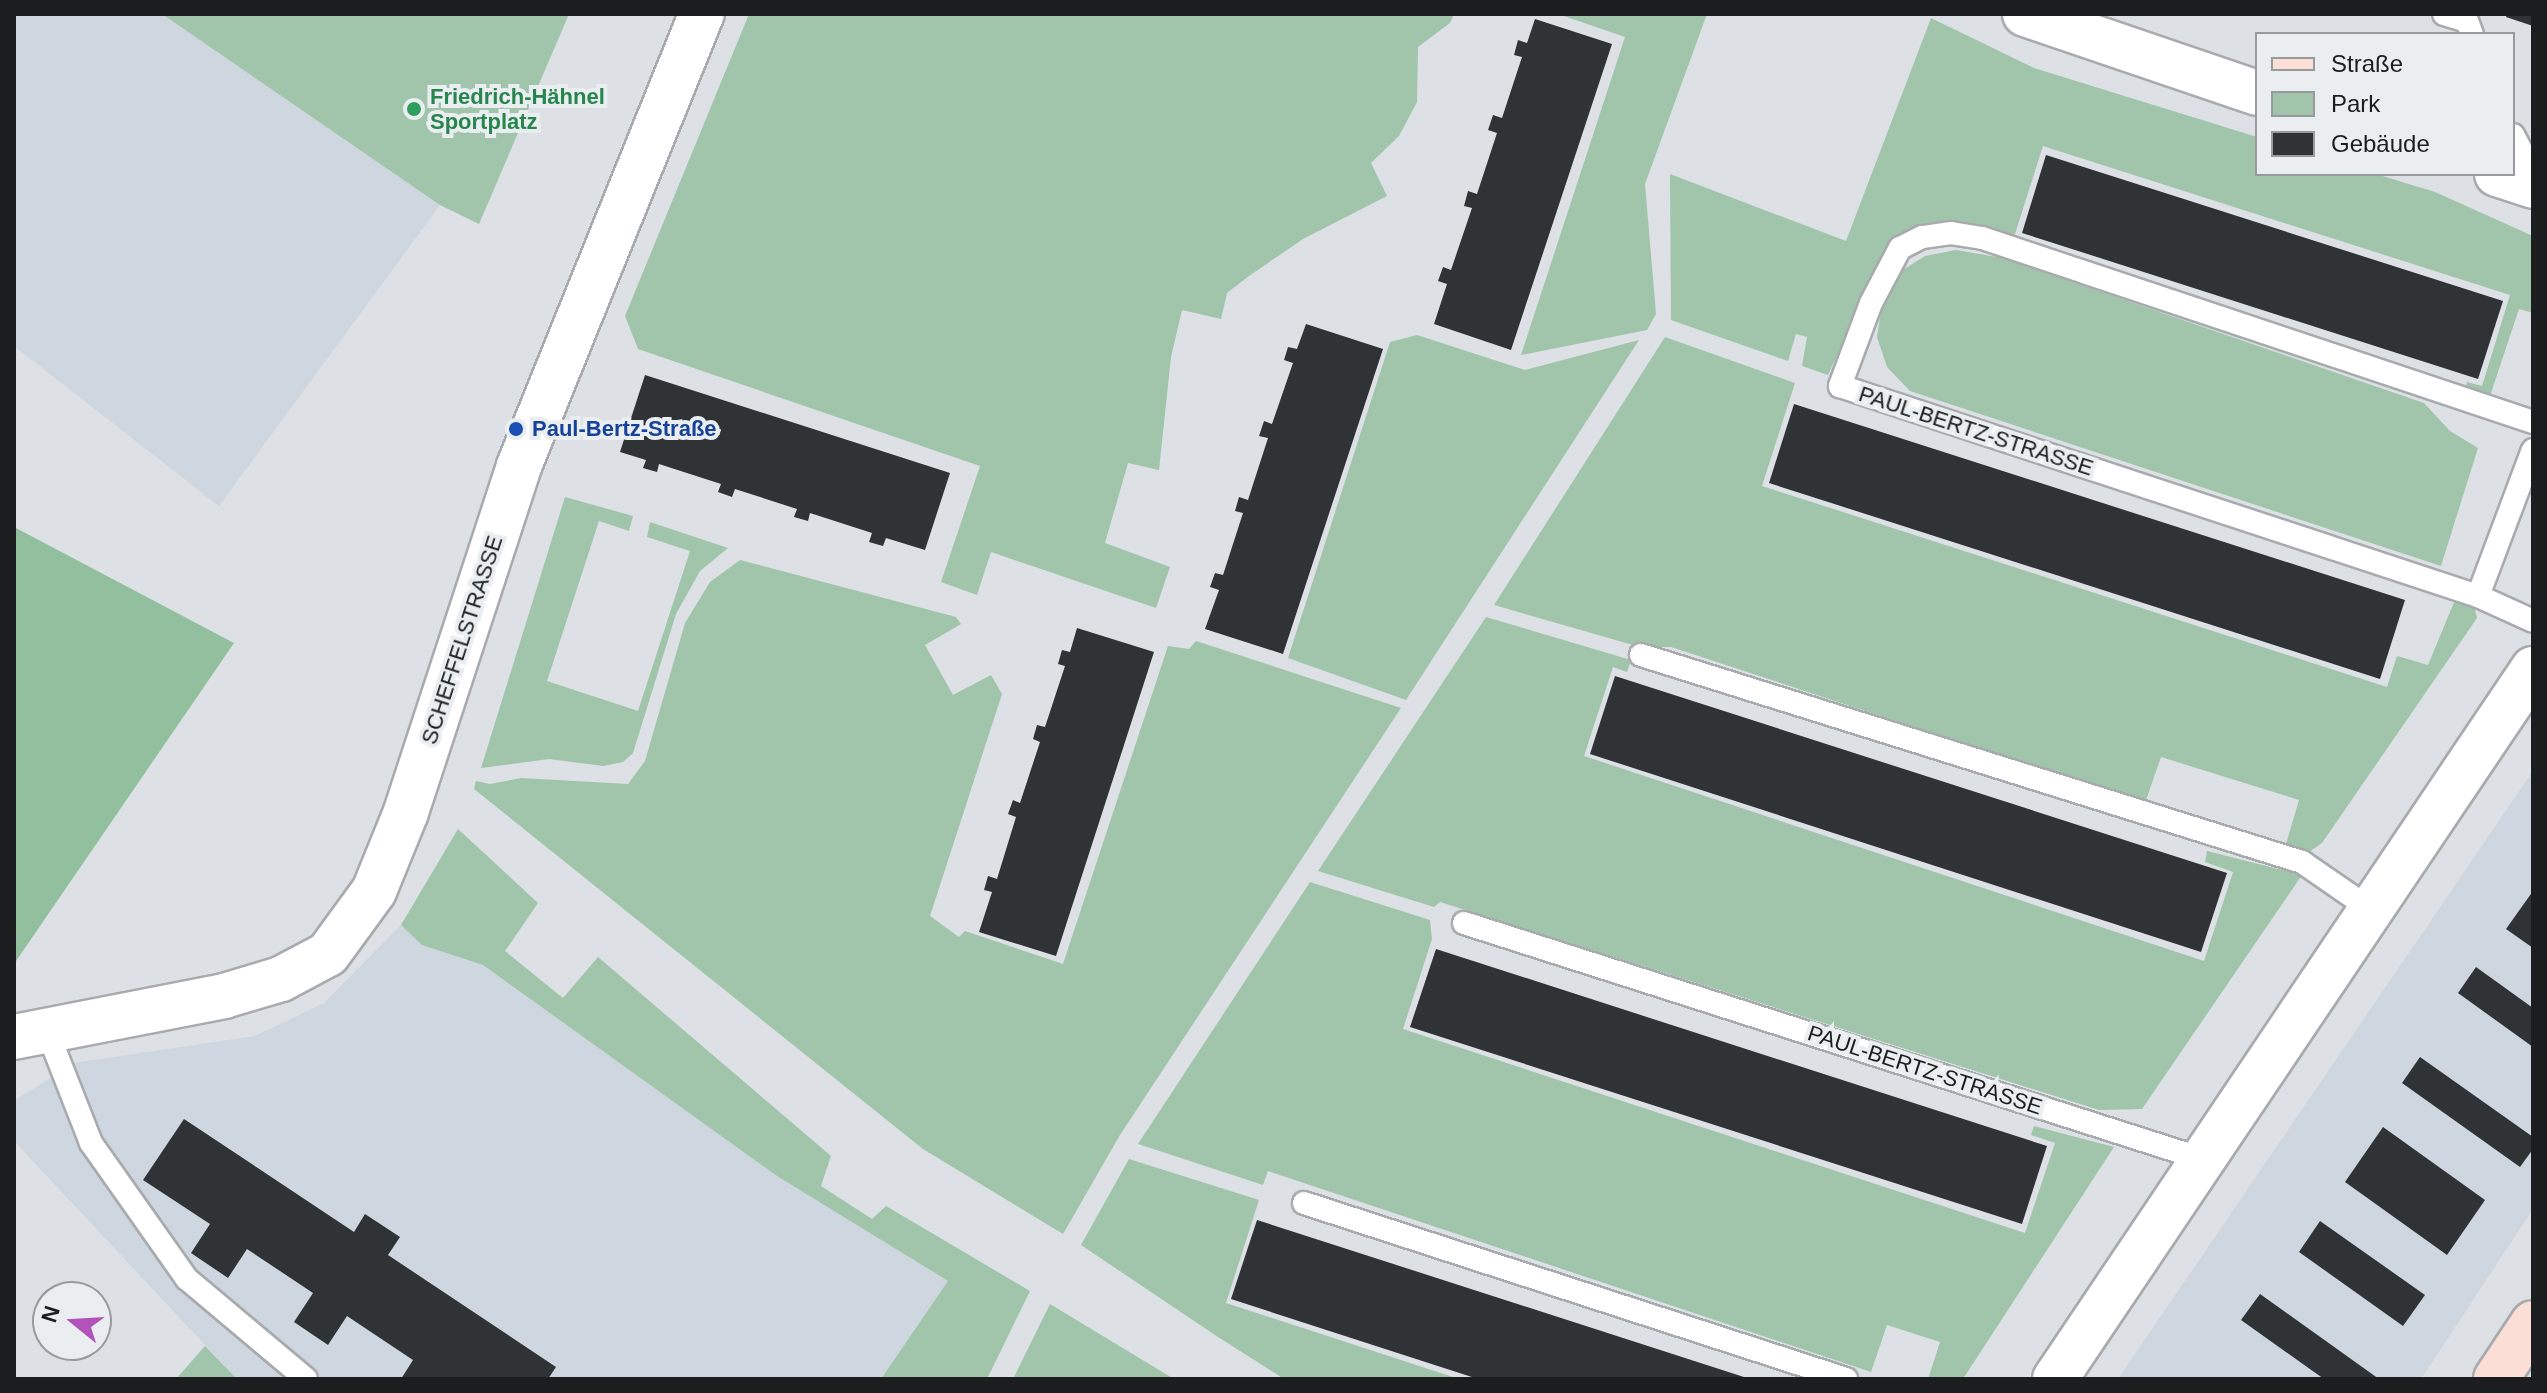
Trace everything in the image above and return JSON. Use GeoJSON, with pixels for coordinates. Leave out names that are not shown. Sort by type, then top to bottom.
{"type":"FeatureCollection","features":[{"type":"Feature","properties":{"kind":"main road","name":"SCHEFFELSTRASSE"},"geometry":{"type":"LineString","coordinates":[[30,1032],[224,996],[281,979],[328,954],[374,891],[406,812],[519,466],[702,14]]}},
{"type":"Feature","properties":{"kind":"main road"},"geometry":{"type":"LineString","coordinates":[[2025,14],[2255,92]]}},
{"type":"Feature","properties":{"kind":"main road"},"geometry":{"type":"LineString","coordinates":[[2515,150],[2533,186]]}},
{"type":"Feature","properties":{"kind":"main road"},"geometry":{"type":"LineString","coordinates":[[2055,1379],[2373,911],[2533,669]]}},
{"type":"Feature","properties":{"kind":"main road"},"geometry":{"type":"LineString","coordinates":[[2496,1379],[2533,1323]]}},
{"type":"Feature","properties":{"kind":"lane"},"geometry":{"type":"LineString","coordinates":[[2444,14],[2467,21],[2471,32]]}},
{"type":"Feature","properties":{"kind":"lane"},"geometry":{"type":"LineString","coordinates":[[2515,150],[2533,173]]}},
{"type":"Feature","properties":{"kind":"lane","name":"PAUL-BERTZ-STRASSE"},"geometry":{"type":"LineString","coordinates":[[2533,422],[1982,238],[1951,233],[1922,237],[1900,248],[1871,303],[1840,386],[2478,596],[2533,621]]}},
{"type":"Feature","properties":{"kind":"lane"},"geometry":{"type":"LineString","coordinates":[[2478,596],[2533,450]]}},
{"type":"Feature","properties":{"kind":"lane"},"geometry":{"type":"LineString","coordinates":[[1641,655],[2302,862],[2373,911]]}},
{"type":"Feature","properties":{"kind":"lane","name":"PAUL-BERTZ-STRASSE"},"geometry":{"type":"LineString","coordinates":[[1464,923],[2202,1159]]}},
{"type":"Feature","properties":{"kind":"lane"},"geometry":{"type":"LineString","coordinates":[[30,1032],[91,1143],[187,1279],[306,1379]]}},
{"type":"Feature","properties":{"kind":"lane"},"geometry":{"type":"LineString","coordinates":[[1304,1203],[1846,1379]]}},
{"type":"Feature","properties":{"kind":"shaded area"},"geometry":{"type":"Polygon","coordinates":[[[14,14],[162,14],[440,205],[219,506],[14,346],[14,14]]]}},
{"type":"Feature","properties":{"kind":"shaded area"},"geometry":{"type":"Polygon","coordinates":[[[2533,771],[2533,1209],[2421,1379],[2118,1379],[2533,771]]]}},
{"type":"Feature","properties":{"kind":"shaded area"},"geometry":{"type":"Polygon","coordinates":[[[401,925],[422,945],[483,965],[777,1176],[949,1282],[881,1379],[237,1379],[14,1141],[14,1101],[74,1063],[255,1036],[324,1003],[401,925]]]}},
{"type":"Feature","properties":{"kind":"green space","name":"Friedrich-Hähnel Sportplatz"},"geometry":{"type":"Polygon","coordinates":[[[162,14],[569,14],[479,224],[440,205],[162,14]]]}},
{"type":"Feature","properties":{"kind":"green space"},"geometry":{"type":"Polygon","coordinates":[[[749,14],[1454,14],[1450,23],[1418,47],[1417,102],[1399,136],[1371,163],[1387,196],[1303,239],[1249,276],[1227,293],[1221,319],[1182,310],[1171,357],[1159,470],[1128,463],[1105,543],[1170,567],[1156,608],[991,552],[977,595],[941,582],[980,466],[638,349],[625,316],[749,14]]]}},
{"type":"Feature","properties":{"kind":"green space"},"geometry":{"type":"Polygon","coordinates":[[[1558,14],[1707,14],[1645,184],[1656,314],[1647,330],[1521,355],[1625,37],[1558,14]]]}},
{"type":"Feature","properties":{"kind":"green space"},"geometry":{"type":"Polygon","coordinates":[[[1931,18],[2034,68],[2255,136],[2255,176],[2383,176],[2435,192],[2533,236],[2533,313],[2519,309],[2489,399],[2465,392],[2467,382],[2482,386],[2510,295],[2043,146],[2014,237],[1963,224],[1926,225],[1901,237],[1874,277],[1828,375],[1802,366],[1807,337],[1796,334],[1788,361],[1671,320],[1670,174],[1846,241],[1931,18]]]}},
{"type":"Feature","properties":{"kind":"green space"},"geometry":{"type":"Polygon","coordinates":[[[1956,250],[2003,258],[2424,403],[2450,431],[2478,448],[2441,566],[1910,391],[1887,367],[1877,337],[1883,298],[1901,271],[1925,256],[1956,250]]]}},
{"type":"Feature","properties":{"kind":"green space"},"geometry":{"type":"Polygon","coordinates":[[[1417,335],[1525,370],[1639,340],[1406,700],[1288,658],[1390,342],[1417,335]]]}},
{"type":"Feature","properties":{"kind":"green space"},"geometry":{"type":"Polygon","coordinates":[[[1665,337],[1795,383],[1762,486],[2387,687],[2397,656],[2428,665],[2455,600],[2474,606],[2477,618],[2322,843],[2309,852],[2285,847],[2299,800],[2161,757],[2145,803],[1671,647],[1640,647],[1494,605],[1665,337]]]}},
{"type":"Feature","properties":{"kind":"green space"},"geometry":{"type":"Polygon","coordinates":[[[565,497],[633,516],[629,531],[599,521],[547,681],[638,711],[690,551],[647,537],[650,522],[728,548],[700,571],[676,614],[633,753],[623,762],[603,766],[549,759],[481,768],[565,497]]]}},
{"type":"Feature","properties":{"kind":"green space"},"geometry":{"type":"Polygon","coordinates":[[[14,527],[234,643],[14,964],[14,527]]]}},
{"type":"Feature","properties":{"kind":"green space"},"geometry":{"type":"Polygon","coordinates":[[[740,560],[956,617],[961,624],[925,645],[953,695],[991,675],[1002,694],[930,916],[959,937],[965,931],[1063,964],[1168,646],[1189,649],[1196,641],[1401,708],[1120,1135],[1063,1234],[923,1149],[474,789],[476,781],[490,784],[521,778],[628,784],[645,761],[685,623],[710,582],[740,560]]]}},
{"type":"Feature","properties":{"kind":"green space"},"geometry":{"type":"Polygon","coordinates":[[[1486,617],[1631,660],[1627,672],[1613,667],[1584,756],[2204,961],[2233,872],[2205,862],[2207,851],[2302,875],[2142,1109],[2099,1110],[1440,902],[1434,907],[1318,871],[1486,617]]]}},
{"type":"Feature","properties":{"kind":"green space"},"geometry":{"type":"Polygon","coordinates":[[[458,829],[538,903],[505,951],[563,998],[598,957],[831,1156],[821,1186],[872,1219],[886,1206],[1030,1291],[987,1379],[881,1379],[948,1281],[777,1176],[483,965],[422,945],[401,925],[458,829]]]}},
{"type":"Feature","properties":{"kind":"green space"},"geometry":{"type":"Polygon","coordinates":[[[1310,882],[1430,920],[1432,939],[1403,1029],[2025,1233],[2055,1143],[2031,1135],[2034,1126],[2114,1147],[1963,1379],[1928,1379],[1940,1342],[1887,1325],[1871,1372],[1268,1171],[1263,1185],[1138,1144],[1310,882]]]}},
{"type":"Feature","properties":{"kind":"green space"},"geometry":{"type":"Polygon","coordinates":[[[1129,1159],[1259,1200],[1226,1303],[1459,1379],[1284,1379],[1218,1337],[1081,1245],[1129,1159]]]}},
{"type":"Feature","properties":{"kind":"green space"},"geometry":{"type":"Polygon","coordinates":[[[1050,1304],[1174,1379],[1013,1379],[1050,1304]]]}},
{"type":"Feature","properties":{"kind":"green space"},"geometry":{"type":"Polygon","coordinates":[[[205,1346],[237,1379],[176,1379],[205,1346]]]}},
{"type":"Feature","properties":{"kind":"building"},"geometry":{"type":"Polygon","coordinates":[[[2507,14],[2533,14],[2533,26],[2506,17],[2507,14]]]}},
{"type":"Feature","properties":{"kind":"building"},"geometry":{"type":"Polygon","coordinates":[[[1535,19],[1612,44],[1511,350],[1434,324],[1447,284],[1438,281],[1443,267],[1451,270],[1472,208],[1464,206],[1468,191],[1477,194],[1497,133],[1488,130],[1493,115],[1502,118],[1522,57],[1514,55],[1518,40],[1527,43],[1535,19]]]}},
{"type":"Feature","properties":{"kind":"building"},"geometry":{"type":"Polygon","coordinates":[[[2046,155],[2503,301],[2478,379],[2022,233],[2046,155]]]}},
{"type":"Feature","properties":{"kind":"building"},"geometry":{"type":"Polygon","coordinates":[[[1306,324],[1383,349],[1283,654],[1205,629],[1219,590],[1210,587],[1215,573],[1223,575],[1243,513],[1235,511],[1239,497],[1248,500],[1268,438],[1259,436],[1264,421],[1272,424],[1293,363],[1284,360],[1288,347],[1297,349],[1306,324]]]}},
{"type":"Feature","properties":{"kind":"building"},"geometry":{"type":"Polygon","coordinates":[[[645,375],[950,473],[925,550],[886,538],[883,546],[869,542],[872,533],[810,513],[808,521],[794,517],[797,509],[735,489],[732,497],[718,492],[721,484],[659,464],[657,472],[643,468],[646,460],[620,452],[645,375]]]}},
{"type":"Feature","properties":{"kind":"building"},"geometry":{"type":"Polygon","coordinates":[[[1794,404],[2405,600],[2380,679],[1769,483],[1794,404]]]}},
{"type":"Feature","properties":{"kind":"building"},"geometry":{"type":"Polygon","coordinates":[[[1077,628],[1154,652],[1056,956],[979,932],[992,892],[984,890],[988,876],[997,879],[1016,817],[1008,814],[1013,800],[1020,803],[1040,742],[1033,739],[1037,725],[1045,727],[1065,666],[1058,664],[1062,650],[1070,652],[1077,628]]]}},
{"type":"Feature","properties":{"kind":"building"},"geometry":{"type":"Polygon","coordinates":[[[1615,676],[2227,873],[2201,952],[1590,754],[1615,676]]]}},
{"type":"Feature","properties":{"kind":"building"},"geometry":{"type":"Polygon","coordinates":[[[2533,891],[2533,948],[2506,929],[2533,891]]]}},
{"type":"Feature","properties":{"kind":"building"},"geometry":{"type":"Polygon","coordinates":[[[1436,949],[2047,1146],[2022,1224],[1410,1027],[1436,949]]]}},
{"type":"Feature","properties":{"kind":"building"},"geometry":{"type":"Polygon","coordinates":[[[2476,967],[2533,1008],[2533,1047],[2458,993],[2476,967]]]}},
{"type":"Feature","properties":{"kind":"building"},"geometry":{"type":"Polygon","coordinates":[[[2420,1057],[2533,1137],[2533,1149],[2520,1167],[2402,1083],[2420,1057]]]}},
{"type":"Feature","properties":{"kind":"building"},"geometry":{"type":"Polygon","coordinates":[[[184,1119],[354,1232],[365,1214],[400,1237],[388,1255],[556,1367],[548,1379],[401,1379],[413,1360],[347,1316],[328,1345],[294,1322],[313,1293],[247,1249],[228,1278],[191,1253],[210,1224],[143,1180],[184,1119]]]}},
{"type":"Feature","properties":{"kind":"building"},"geometry":{"type":"Polygon","coordinates":[[[2383,1127],[2485,1200],[2447,1255],[2345,1182],[2383,1127]]]}},
{"type":"Feature","properties":{"kind":"building"},"geometry":{"type":"Polygon","coordinates":[[[1257,1220],[1747,1379],[1478,1379],[1231,1299],[1257,1220]]]}},
{"type":"Feature","properties":{"kind":"building"},"geometry":{"type":"Polygon","coordinates":[[[2320,1221],[2425,1295],[2403,1326],[2299,1252],[2320,1221]]]}},
{"type":"Feature","properties":{"kind":"building"},"geometry":{"type":"Polygon","coordinates":[[[2260,1294],[2379,1379],[2324,1379],[2241,1320],[2260,1294]]]}},
{"type":"Feature","properties":{"kind":"place","name":"Friedrich-Hähnel Sportplatz"},"geometry":{"type":"Point","coordinates":[414,109]}},
{"type":"Feature","properties":{"kind":"place","name":"Paul-Bertz-Straße"},"geometry":{"type":"Point","coordinates":[516,429]}}]}
